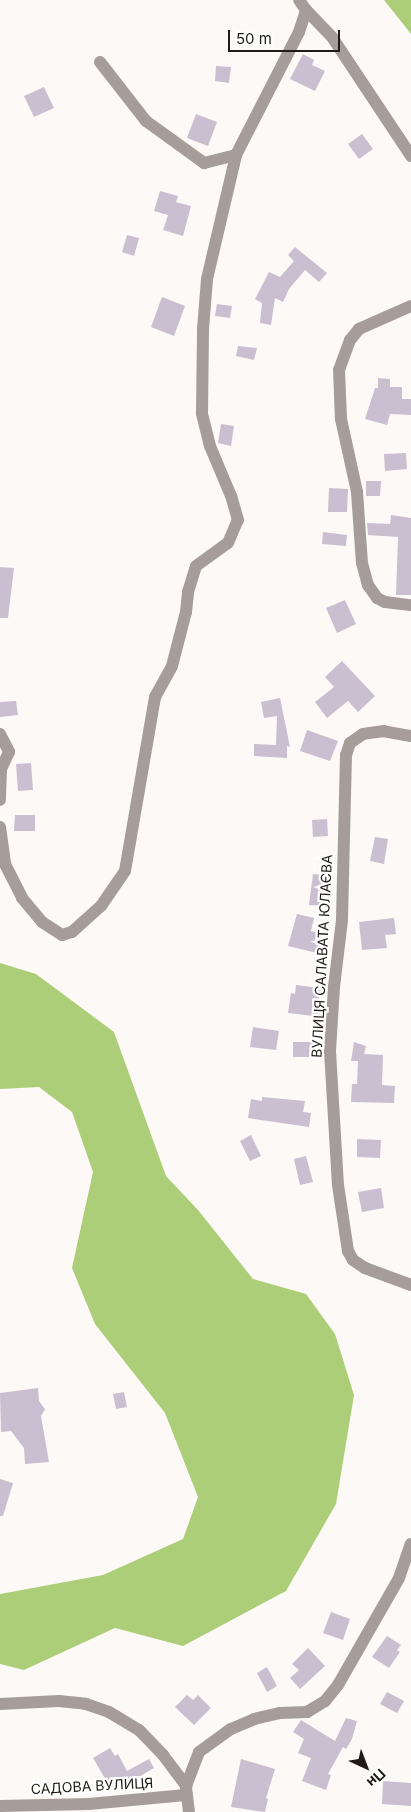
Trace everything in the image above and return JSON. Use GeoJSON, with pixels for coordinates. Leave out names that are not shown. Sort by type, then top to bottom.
{"type":"FeatureCollection","features":[{"type":"Feature","properties":{"kind":"street"},"geometry":{"type":"LineString","coordinates":[[0,827],[5,864],[22,898],[42,922],[62,935],[72,932],[101,906],[125,871],[155,697],[172,666],[186,612],[188,592],[196,566],[228,543],[238,520],[232,496],[210,446],[202,413],[207,279],[236,155],[286,59],[302,5]]}},
{"type":"Feature","properties":{"kind":"street"},"geometry":{"type":"LineString","coordinates":[[302,5],[332,37],[411,156]]}},
{"type":"Feature","properties":{"kind":"street"},"geometry":{"type":"LineString","coordinates":[[100,62],[146,121],[204,162],[236,155]]}},
{"type":"Feature","properties":{"kind":"street"},"geometry":{"type":"LineString","coordinates":[[411,306],[359,329],[350,340],[339,370],[340,420],[357,492],[362,563],[368,585],[377,598],[384,602],[411,606]]}},
{"type":"Feature","properties":{"kind":"street","name":"ВУЛИЦЯ САЛАВАТА ЮЛАЄВА"},"geometry":{"type":"LineString","coordinates":[[411,736],[384,731],[363,734],[350,743],[348,749],[342,920],[334,986],[330,1051],[338,1185],[348,1251],[353,1260],[365,1268],[411,1285]]}},
{"type":"Feature","properties":{"kind":"street"},"geometry":{"type":"LineString","coordinates":[[0,734],[9,752],[1,769],[0,800]]}},
{"type":"Feature","properties":{"kind":"street"},"geometry":{"type":"LineString","coordinates":[[186,1790],[199,1752],[231,1729],[254,1719],[280,1713],[307,1712],[325,1701],[338,1685],[380,1613],[399,1578],[411,1544]]}},
{"type":"Feature","properties":{"kind":"street"},"geometry":{"type":"LineString","coordinates":[[0,1704],[59,1701],[86,1704],[110,1712],[139,1730],[162,1754],[186,1790],[189,1812]]}},
{"type":"Feature","properties":{"kind":"street","name":"САДОВА ВУЛИЦЯ"},"geometry":{"type":"LineString","coordinates":[[0,1806],[89,1804],[186,1790]]}},
{"type":"Feature","properties":{"kind":"green space"},"geometry":{"type":"Polygon","coordinates":[[[384,0],[411,0],[411,34],[384,0]]]}},
{"type":"Feature","properties":{"kind":"green space"},"geometry":{"type":"Polygon","coordinates":[[[0,963],[36,974],[114,1032],[166,1176],[198,1210],[253,1279],[306,1294],[335,1334],[354,1395],[336,1504],[286,1591],[183,1646],[115,1628],[24,1670],[0,1664],[0,1594],[103,1575],[183,1539],[198,1497],[165,1413],[95,1324],[72,1268],[93,1172],[72,1112],[39,1087],[0,1089],[0,963]]]}},
{"type":"Feature","properties":{"kind":"building"},"geometry":{"type":"Polygon","coordinates":[[[303,54],[314,60],[312,65],[325,71],[315,91],[290,79],[303,54]]]}},
{"type":"Feature","properties":{"kind":"building"},"geometry":{"type":"Polygon","coordinates":[[[216,66],[231,67],[229,83],[215,81],[216,66]]]}},
{"type":"Feature","properties":{"kind":"building"},"geometry":{"type":"Polygon","coordinates":[[[44,87],[54,108],[34,117],[24,96],[44,87]]]}},
{"type":"Feature","properties":{"kind":"building"},"geometry":{"type":"Polygon","coordinates":[[[196,114],[217,122],[208,146],[187,138],[196,114]]]}},
{"type":"Feature","properties":{"kind":"building"},"geometry":{"type":"Polygon","coordinates":[[[362,134],[373,149],[359,159],[348,144],[362,134]]]}},
{"type":"Feature","properties":{"kind":"building"},"geometry":{"type":"Polygon","coordinates":[[[160,191],[178,196],[176,202],[191,206],[183,236],[163,230],[168,215],[154,211],[160,191]]]}},
{"type":"Feature","properties":{"kind":"building"},"geometry":{"type":"Polygon","coordinates":[[[127,235],[139,238],[134,256],[122,252],[127,235]]]}},
{"type":"Feature","properties":{"kind":"building"},"geometry":{"type":"Polygon","coordinates":[[[295,247],[327,273],[319,282],[305,270],[289,289],[283,302],[275,298],[271,325],[260,323],[262,303],[255,299],[269,272],[280,277],[294,261],[288,255],[295,247]]]}},
{"type":"Feature","properties":{"kind":"building"},"geometry":{"type":"Polygon","coordinates":[[[162,297],[185,306],[174,336],[151,327],[162,297]]]}},
{"type":"Feature","properties":{"kind":"building"},"geometry":{"type":"Polygon","coordinates":[[[217,304],[232,306],[230,318],[215,316],[217,304]]]}},
{"type":"Feature","properties":{"kind":"building"},"geometry":{"type":"Polygon","coordinates":[[[238,346],[257,348],[254,360],[236,356],[238,346]]]}},
{"type":"Feature","properties":{"kind":"building"},"geometry":{"type":"Polygon","coordinates":[[[378,378],[390,379],[390,387],[402,387],[402,399],[411,399],[411,415],[390,414],[387,425],[365,419],[375,388],[378,388],[378,378]]]}},
{"type":"Feature","properties":{"kind":"building"},"geometry":{"type":"Polygon","coordinates":[[[221,424],[234,426],[231,446],[218,443],[221,424]]]}},
{"type":"Feature","properties":{"kind":"building"},"geometry":{"type":"Polygon","coordinates":[[[406,453],[407,469],[385,471],[384,454],[406,453]]]}},
{"type":"Feature","properties":{"kind":"building"},"geometry":{"type":"Polygon","coordinates":[[[366,481],[381,481],[380,496],[366,496],[366,481]]]}},
{"type":"Feature","properties":{"kind":"building"},"geometry":{"type":"Polygon","coordinates":[[[329,488],[348,489],[347,512],[328,512],[329,488]]]}},
{"type":"Feature","properties":{"kind":"building"},"geometry":{"type":"Polygon","coordinates":[[[391,515],[411,518],[411,595],[396,595],[398,537],[368,535],[367,523],[390,524],[391,515]]]}},
{"type":"Feature","properties":{"kind":"building"},"geometry":{"type":"Polygon","coordinates":[[[323,532],[347,535],[346,546],[322,544],[323,532]]]}},
{"type":"Feature","properties":{"kind":"building"},"geometry":{"type":"Polygon","coordinates":[[[0,567],[14,568],[8,618],[0,618],[0,567]]]}},
{"type":"Feature","properties":{"kind":"building"},"geometry":{"type":"Polygon","coordinates":[[[345,600],[356,624],[337,633],[326,608],[345,600]]]}},
{"type":"Feature","properties":{"kind":"building"},"geometry":{"type":"Polygon","coordinates":[[[342,661],[375,696],[358,712],[348,701],[327,718],[315,702],[334,687],[325,677],[342,661]]]}},
{"type":"Feature","properties":{"kind":"building"},"geometry":{"type":"Polygon","coordinates":[[[280,698],[290,747],[287,746],[287,758],[254,756],[254,744],[276,745],[277,716],[264,718],[261,702],[280,698]]]}},
{"type":"Feature","properties":{"kind":"building"},"geometry":{"type":"Polygon","coordinates":[[[16,701],[18,715],[0,717],[0,702],[16,701]]]}},
{"type":"Feature","properties":{"kind":"building"},"geometry":{"type":"Polygon","coordinates":[[[307,730],[338,741],[330,761],[300,751],[307,730]]]}},
{"type":"Feature","properties":{"kind":"building"},"geometry":{"type":"Polygon","coordinates":[[[31,763],[33,790],[18,791],[16,764],[31,763]]]}},
{"type":"Feature","properties":{"kind":"building"},"geometry":{"type":"Polygon","coordinates":[[[15,815],[35,815],[35,831],[14,831],[15,815]]]}},
{"type":"Feature","properties":{"kind":"building"},"geometry":{"type":"Polygon","coordinates":[[[327,819],[328,836],[313,837],[312,820],[327,819]]]}},
{"type":"Feature","properties":{"kind":"building"},"geometry":{"type":"Polygon","coordinates":[[[375,837],[388,839],[384,864],[370,861],[375,837]]]}},
{"type":"Feature","properties":{"kind":"building"},"geometry":{"type":"Polygon","coordinates":[[[313,874],[331,876],[328,906],[309,905],[313,874]]]}},
{"type":"Feature","properties":{"kind":"building"},"geometry":{"type":"Polygon","coordinates":[[[297,914],[314,918],[311,931],[323,934],[317,953],[288,946],[297,914]]]}},
{"type":"Feature","properties":{"kind":"building"},"geometry":{"type":"Polygon","coordinates":[[[394,918],[396,934],[385,935],[387,948],[362,950],[359,922],[394,918]]]}},
{"type":"Feature","properties":{"kind":"building"},"geometry":{"type":"Polygon","coordinates":[[[296,985],[321,988],[319,999],[324,1000],[322,1017],[288,1013],[291,993],[295,994],[296,985]]]}},
{"type":"Feature","properties":{"kind":"building"},"geometry":{"type":"Polygon","coordinates":[[[253,1027],[279,1031],[276,1050],[250,1047],[253,1027]]]}},
{"type":"Feature","properties":{"kind":"building"},"geometry":{"type":"Polygon","coordinates":[[[293,1042],[313,1042],[313,1057],[293,1057],[293,1042]]]}},
{"type":"Feature","properties":{"kind":"building"},"geometry":{"type":"Polygon","coordinates":[[[354,1042],[366,1046],[364,1054],[383,1055],[382,1085],[395,1086],[394,1103],[351,1102],[352,1084],[357,1084],[358,1061],[351,1061],[354,1042]]]}},
{"type":"Feature","properties":{"kind":"building"},"geometry":{"type":"Polygon","coordinates":[[[262,1097],[305,1101],[303,1112],[311,1113],[309,1127],[248,1118],[251,1099],[262,1101],[262,1097]]]}},
{"type":"Feature","properties":{"kind":"building"},"geometry":{"type":"Polygon","coordinates":[[[251,1135],[261,1156],[250,1161],[240,1141],[251,1135]]]}},
{"type":"Feature","properties":{"kind":"building"},"geometry":{"type":"Polygon","coordinates":[[[357,1139],[381,1140],[380,1158],[357,1157],[357,1139]]]}},
{"type":"Feature","properties":{"kind":"building"},"geometry":{"type":"Polygon","coordinates":[[[306,1156],[313,1182],[300,1185],[294,1159],[306,1156]]]}},
{"type":"Feature","properties":{"kind":"building"},"geometry":{"type":"Polygon","coordinates":[[[381,1188],[384,1208],[362,1212],[358,1192],[381,1188]]]}},
{"type":"Feature","properties":{"kind":"building"},"geometry":{"type":"Polygon","coordinates":[[[38,1388],[39,1401],[45,1409],[41,1416],[49,1462],[25,1464],[24,1448],[11,1431],[1,1432],[0,1393],[38,1388]]]}},
{"type":"Feature","properties":{"kind":"building"},"geometry":{"type":"Polygon","coordinates":[[[124,1392],[127,1407],[116,1409],[113,1394],[124,1392]]]}},
{"type":"Feature","properties":{"kind":"building"},"geometry":{"type":"Polygon","coordinates":[[[0,1479],[13,1483],[3,1516],[0,1516],[0,1479]]]}},
{"type":"Feature","properties":{"kind":"building"},"geometry":{"type":"Polygon","coordinates":[[[331,1612],[350,1619],[343,1640],[323,1633],[331,1612]]]}},
{"type":"Feature","properties":{"kind":"building"},"geometry":{"type":"Polygon","coordinates":[[[387,1636],[401,1645],[397,1650],[400,1652],[389,1668],[372,1657],[387,1636]]]}},
{"type":"Feature","properties":{"kind":"building"},"geometry":{"type":"Polygon","coordinates":[[[308,1648],[325,1666],[300,1689],[290,1678],[299,1670],[292,1664],[308,1648]]]}},
{"type":"Feature","properties":{"kind":"building"},"geometry":{"type":"Polygon","coordinates":[[[267,1667],[277,1686],[267,1692],[257,1673],[267,1667]]]}},
{"type":"Feature","properties":{"kind":"building"},"geometry":{"type":"Polygon","coordinates":[[[387,1692],[404,1701],[397,1713],[380,1704],[387,1692]]]}},
{"type":"Feature","properties":{"kind":"building"},"geometry":{"type":"Polygon","coordinates":[[[187,1695],[193,1700],[198,1695],[211,1708],[194,1725],[175,1707],[187,1695]]]}},
{"type":"Feature","properties":{"kind":"building"},"geometry":{"type":"Polygon","coordinates":[[[346,1718],[357,1721],[352,1739],[346,1749],[343,1747],[328,1774],[331,1775],[326,1790],[302,1781],[311,1758],[298,1753],[304,1739],[293,1732],[301,1720],[335,1741],[346,1718]]]}},
{"type":"Feature","properties":{"kind":"building"},"geometry":{"type":"Polygon","coordinates":[[[110,1748],[115,1756],[118,1754],[127,1771],[149,1759],[154,1768],[113,1792],[93,1758],[110,1748]]]}},
{"type":"Feature","properties":{"kind":"building"},"geometry":{"type":"Polygon","coordinates":[[[241,1759],[275,1769],[266,1798],[268,1799],[265,1812],[231,1807],[241,1759]]]}},
{"type":"Feature","properties":{"kind":"building"},"geometry":{"type":"Polygon","coordinates":[[[383,1781],[411,1783],[411,1806],[382,1804],[383,1781]]]}}]}
